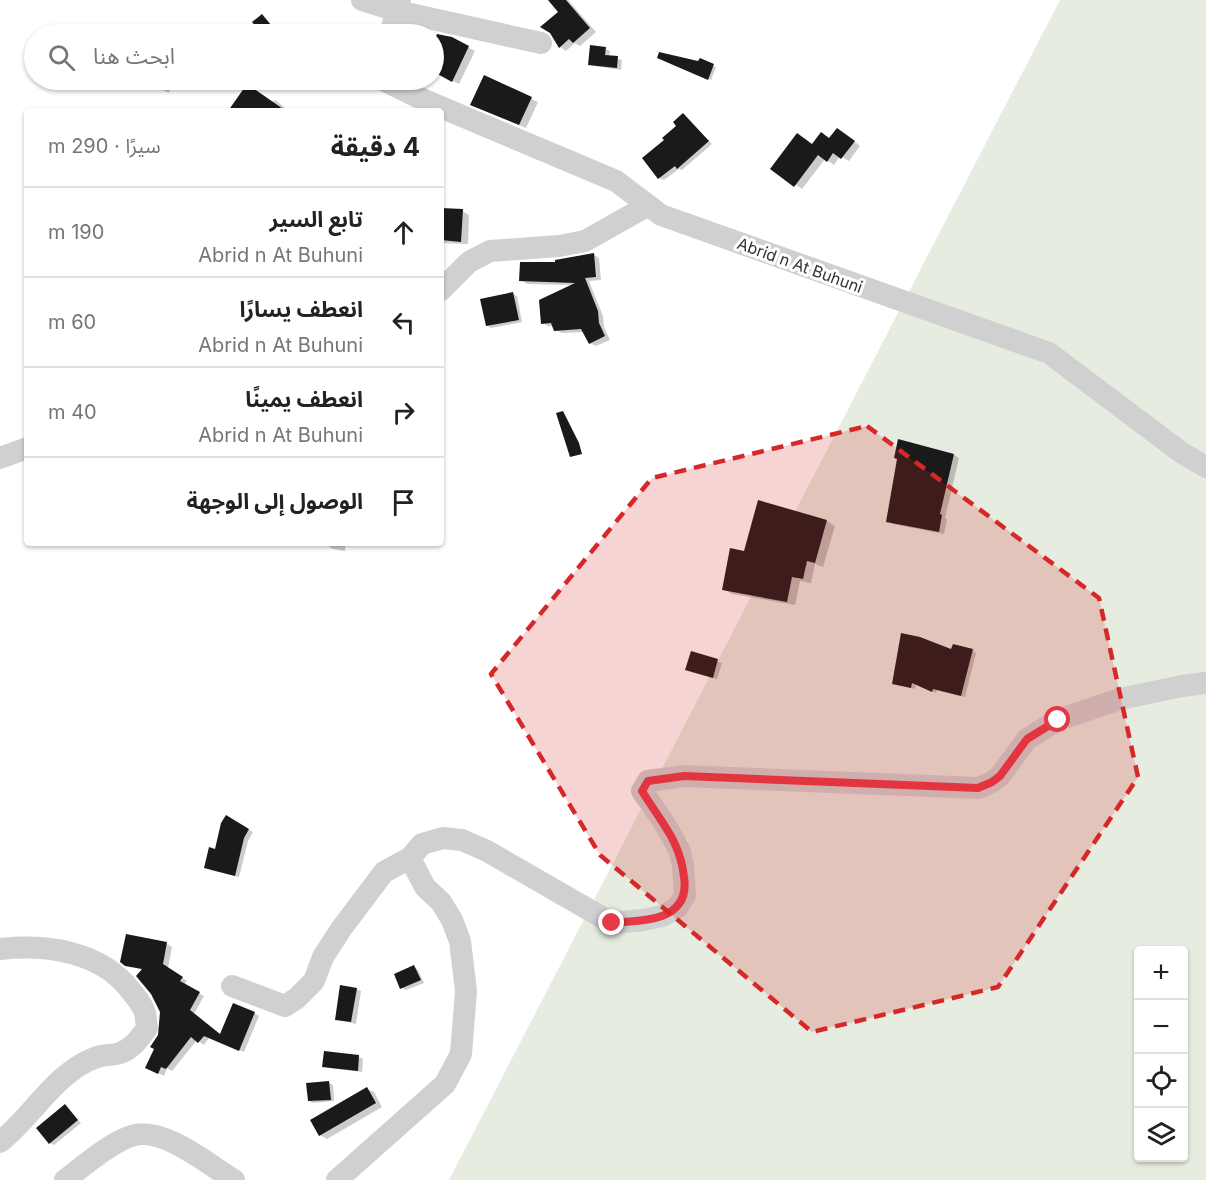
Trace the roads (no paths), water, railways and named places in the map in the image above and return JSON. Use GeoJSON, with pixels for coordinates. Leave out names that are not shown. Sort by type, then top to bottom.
{"type":"FeatureCollection","features":[{"type":"Feature","properties":{"kind":"street"},"geometry":{"type":"LineString","coordinates":[[362,0],[398,6],[541,43]]}},
{"type":"Feature","properties":{"kind":"street"},"geometry":{"type":"LineString","coordinates":[[393,24],[398,6]]}},
{"type":"Feature","properties":{"kind":"street","name":"Abrid n At Buhuni"},"geometry":{"type":"LineString","coordinates":[[404,90],[443,108]]}},
{"type":"Feature","properties":{"kind":"street","name":"Abrid n At Buhuni"},"geometry":{"type":"LineString","coordinates":[[444,108],[616,181],[661,215],[1049,353],[1182,453],[1206,467]]}},
{"type":"Feature","properties":{"kind":"street"},"geometry":{"type":"LineString","coordinates":[[444,287],[469,262],[490,251],[559,246],[585,241],[647,206]]}},
{"type":"Feature","properties":{"kind":"street"},"geometry":{"type":"LineString","coordinates":[[0,458],[24,449]]}},
{"type":"Feature","properties":{"kind":"street"},"geometry":{"type":"LineString","coordinates":[[232,986],[285,1006],[297,998],[314,981],[323,957],[341,928],[384,872],[410,858],[422,844],[443,838],[462,840],[487,851],[612,923],[643,920],[662,916],[677,908],[685,895],[680,852],[663,821],[642,791],[648,781],[684,776],[978,788],[1000,776],[1027,739],[1058,720],[1120,699],[1206,683]]}},
{"type":"Feature","properties":{"kind":"street"},"geometry":{"type":"LineString","coordinates":[[337,1180],[445,1084],[460,1054],[466,991],[460,941],[452,920],[441,902],[425,887],[410,858]]}},
{"type":"Feature","properties":{"kind":"street"},"geometry":{"type":"LineString","coordinates":[[0,949],[34,947],[70,952],[102,964],[127,985],[144,1008],[147,1028],[137,1042],[120,1054],[98,1057],[73,1070],[54,1086],[0,1142]]}},
{"type":"Feature","properties":{"kind":"street"},"geometry":{"type":"LineString","coordinates":[[66,1180],[113,1146],[135,1134],[155,1135],[182,1146],[234,1180]]}}]}
